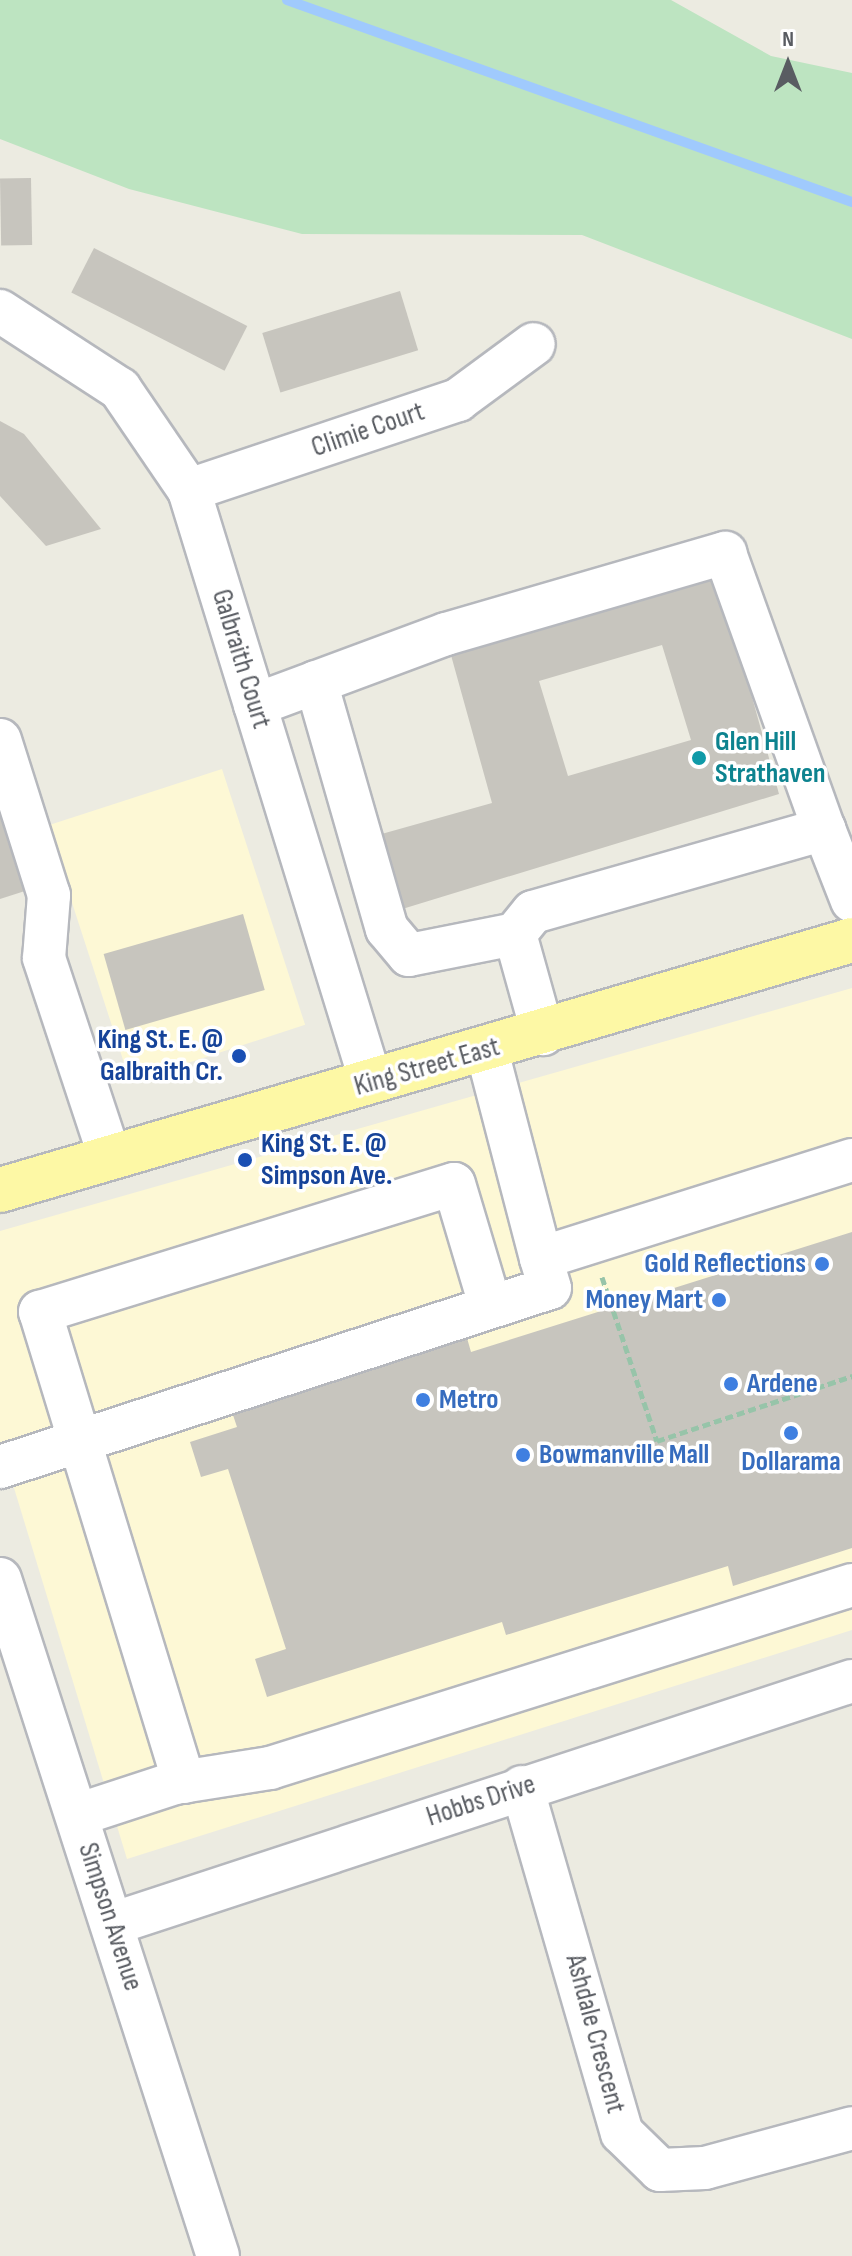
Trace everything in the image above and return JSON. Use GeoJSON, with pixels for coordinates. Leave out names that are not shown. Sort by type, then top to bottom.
{"type":"FeatureCollection","features":[{"type":"Feature","properties":{"kind":"main road","name":"King Street East"},"geometry":{"type":"LineString","coordinates":[[0,1190],[487,1051],[852,940]]}},
{"type":"Feature","properties":{"kind":"street","name":"Galbraith Court"},"geometry":{"type":"LineString","coordinates":[[0,311],[120,389],[189,490],[371,1082]]}},
{"type":"Feature","properties":{"kind":"street","name":"Climie Court"},"geometry":{"type":"LineString","coordinates":[[189,490],[458,400],[534,344]]}},
{"type":"Feature","properties":{"kind":"street"},"geometry":{"type":"LineString","coordinates":[[255,705],[446,634],[725,553],[852,901]]}},
{"type":"Feature","properties":{"kind":"street"},"geometry":{"type":"LineString","coordinates":[[316,682],[395,946],[423,957],[515,934],[533,912],[824,829]]}},
{"type":"Feature","properties":{"kind":"street"},"geometry":{"type":"LineString","coordinates":[[0,740],[49,895],[44,958],[110,1158]]}},
{"type":"Feature","properties":{"kind":"street"},"geometry":{"type":"LineString","coordinates":[[515,934],[543,1034]]}},
{"type":"Feature","properties":{"kind":"street"},"geometry":{"type":"LineString","coordinates":[[0,1467],[490,1305],[550,1288],[487,1051]]}},
{"type":"Feature","properties":{"kind":"street"},"geometry":{"type":"LineString","coordinates":[[541,1258],[852,1160]]}},
{"type":"Feature","properties":{"kind":"street"},"geometry":{"type":"LineString","coordinates":[[184,1782],[40,1312],[454,1184],[490,1305]]}},
{"type":"Feature","properties":{"kind":"street","name":"Simpson Avenue"},"geometry":{"type":"LineString","coordinates":[[0,1579],[218,2256]]}},
{"type":"Feature","properties":{"kind":"street"},"geometry":{"type":"LineString","coordinates":[[77,1815],[184,1782],[270,1768],[852,1585]]}},
{"type":"Feature","properties":{"kind":"street","name":"Hobbs Drive"},"geometry":{"type":"LineString","coordinates":[[112,1924],[852,1681]]}},
{"type":"Feature","properties":{"kind":"street","name":"Ashdale Crescent"},"geometry":{"type":"LineString","coordinates":[[522,1787],[622,2133],[660,2170],[705,2168],[852,2128]]}},
{"type":"Feature","properties":{"kind":"path"},"geometry":{"type":"LineString","coordinates":[[590,1242],[657,1441],[852,1376]]}},
{"type":"Feature","properties":{"kind":"shaded area"},"geometry":{"type":"Polygon","coordinates":[[[222,769],[305,1025],[130,1082],[47,826],[222,769]]]}},
{"type":"Feature","properties":{"kind":"shaded area"},"geometry":{"type":"Polygon","coordinates":[[[852,988],[852,1630],[127,1859],[0,1442],[0,1231],[852,988]]]}},
{"type":"Feature","properties":{"kind":"green space"},"geometry":{"type":"Polygon","coordinates":[[[0,0],[671,0],[771,56],[852,73],[852,339],[582,235],[302,234],[129,189],[0,139],[0,0]]]}},
{"type":"Feature","properties":{"kind":"building"},"geometry":{"type":"Polygon","coordinates":[[[31,178],[32,245],[1,246],[0,179],[31,178]]]}},
{"type":"Feature","properties":{"kind":"building"},"geometry":{"type":"Polygon","coordinates":[[[94,248],[247,326],[225,371],[71,293],[94,248]]]}},
{"type":"Feature","properties":{"kind":"building"},"geometry":{"type":"Polygon","coordinates":[[[400,291],[418,350],[280,392],[262,333],[400,291]]]}},
{"type":"Feature","properties":{"kind":"building"},"geometry":{"type":"Polygon","coordinates":[[[0,421],[24,434],[101,529],[46,546],[0,496],[0,421]]]}},
{"type":"Feature","properties":{"kind":"building","name":"Glen Hill Strathaven"},"geometry":{"type":"Polygon","coordinates":[[[718,575],[779,794],[399,910],[378,835],[492,803],[449,648],[718,575]],[[662,645],[539,681],[568,776],[691,740],[662,645]]]}},
{"type":"Feature","properties":{"kind":"building"},"geometry":{"type":"Polygon","coordinates":[[[0,800],[28,890],[0,899],[0,800]]]}},
{"type":"Feature","properties":{"kind":"building"},"geometry":{"type":"Polygon","coordinates":[[[243,914],[265,990],[125,1030],[104,954],[243,914]]]}},
{"type":"Feature","properties":{"kind":"building","name":"Bowmanville Mall"},"geometry":{"type":"Polygon","coordinates":[[[852,1232],[852,1548],[733,1586],[728,1566],[506,1635],[502,1622],[267,1697],[255,1659],[286,1649],[228,1469],[201,1477],[190,1442],[237,1427],[232,1412],[467,1338],[471,1352],[852,1232]]]}},
{"type":"Feature","properties":{"kind":"waterway"},"geometry":{"type":"LineString","coordinates":[[287,0],[852,202]]}},
{"type":"Feature","properties":{"kind":"place","name":"Glen Hill Strathaven"},"geometry":{"type":"Point","coordinates":[699,758]}},
{"type":"Feature","properties":{"kind":"place","name":"King St. E. @ Galbraith Cr."},"geometry":{"type":"Point","coordinates":[239,1056]}},
{"type":"Feature","properties":{"kind":"place","name":"King St. E. @ Simpson Ave."},"geometry":{"type":"Point","coordinates":[245,1160]}},
{"type":"Feature","properties":{"kind":"place","name":"Gold Reflections"},"geometry":{"type":"Point","coordinates":[822,1264]}},
{"type":"Feature","properties":{"kind":"place","name":"Money Mart"},"geometry":{"type":"Point","coordinates":[719,1300]}},
{"type":"Feature","properties":{"kind":"place","name":"Ardene"},"geometry":{"type":"Point","coordinates":[731,1384]}},
{"type":"Feature","properties":{"kind":"place","name":"Metro"},"geometry":{"type":"Point","coordinates":[423,1400]}},
{"type":"Feature","properties":{"kind":"place","name":"Dollarama"},"geometry":{"type":"Point","coordinates":[791,1433]}},
{"type":"Feature","properties":{"kind":"place","name":"Bowmanville Mall"},"geometry":{"type":"Point","coordinates":[523,1455]}}]}
